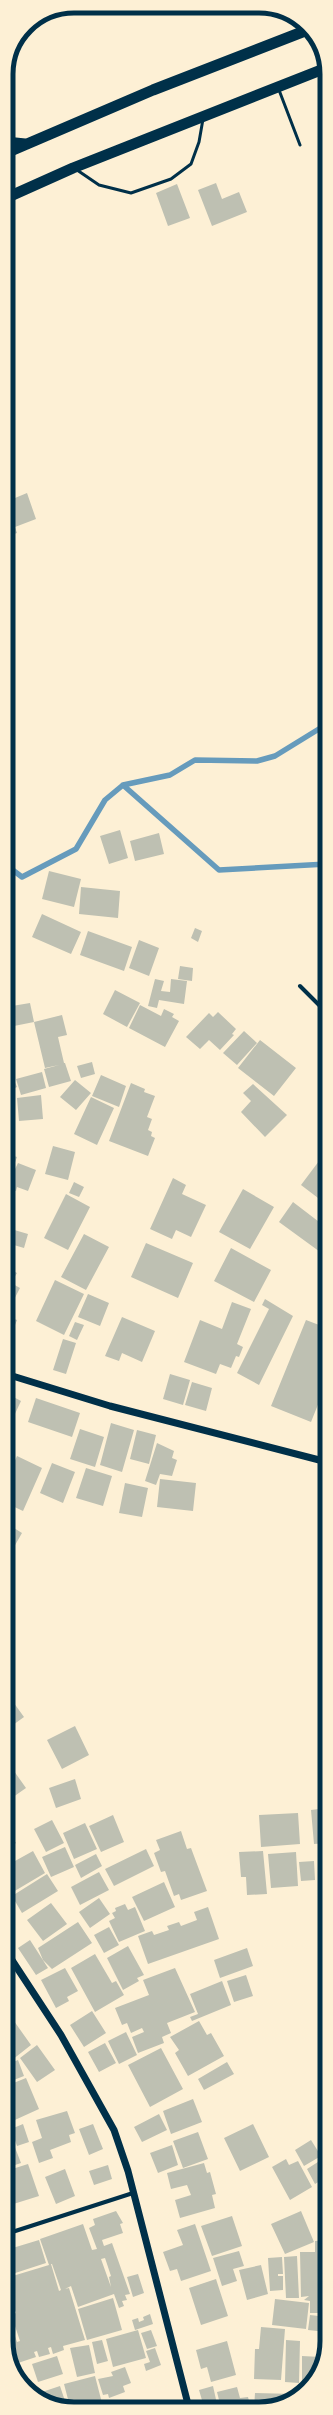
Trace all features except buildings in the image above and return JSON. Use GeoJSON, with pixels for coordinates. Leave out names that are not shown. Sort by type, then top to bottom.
{"type":"FeatureCollection","features":[{"type":"Feature","properties":{"kind":"highway"},"geometry":{"type":"LineString","coordinates":[[274,43],[297,27]]}},
{"type":"Feature","properties":{"kind":"highway"},"geometry":{"type":"LineString","coordinates":[[13,150],[153,90],[303,32]]}},
{"type":"Feature","properties":{"kind":"highway"},"geometry":{"type":"LineString","coordinates":[[13,195],[73,168],[320,70]]}},
{"type":"Feature","properties":{"kind":"highway"},"geometry":{"type":"LineString","coordinates":[[13,143],[26,144]]}},
{"type":"Feature","properties":{"kind":"street"},"geometry":{"type":"LineString","coordinates":[[300,986],[320,1006]]}},
{"type":"Feature","properties":{"kind":"street"},"geometry":{"type":"LineString","coordinates":[[13,1376],[110,1406],[320,1460]]}},
{"type":"Feature","properties":{"kind":"street"},"geometry":{"type":"LineString","coordinates":[[13,1962],[61,2035],[102,2108],[122,2151],[187,2402]]}},
{"type":"Feature","properties":{"kind":"street"},"geometry":{"type":"LineString","coordinates":[[13,2232],[33,2227],[133,2193]]}},
{"type":"Feature","properties":{"kind":"lane"},"geometry":{"type":"LineString","coordinates":[[278,88],[300,145]]}},
{"type":"Feature","properties":{"kind":"lane"},"geometry":{"type":"LineString","coordinates":[[73,168],[99,185],[131,193],[171,179],[191,164],[199,142],[204,116]]}},
{"type":"Feature","properties":{"kind":"waterway"},"geometry":{"type":"LineString","coordinates":[[123,785],[170,775],[195,760],[257,761],[275,756],[320,728]]}},
{"type":"Feature","properties":{"kind":"waterway"},"geometry":{"type":"LineString","coordinates":[[13,870],[22,877],[76,849],[105,800],[123,785],[219,870],[320,864]]}}]}
